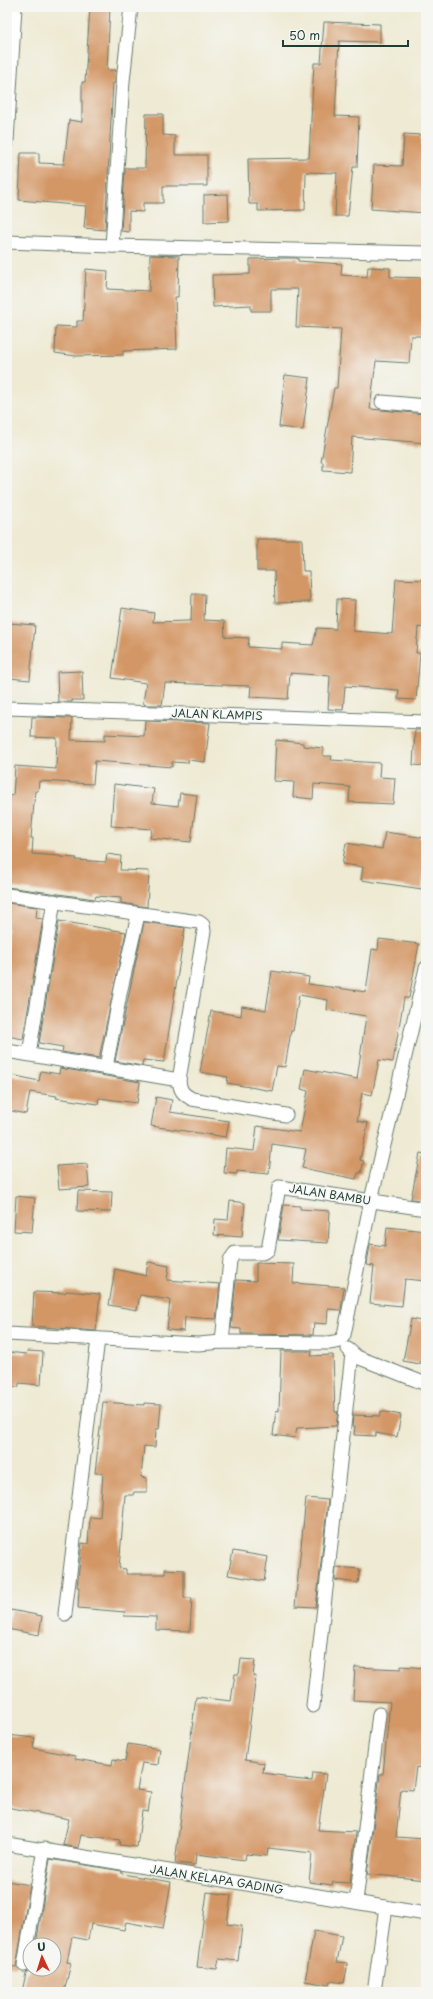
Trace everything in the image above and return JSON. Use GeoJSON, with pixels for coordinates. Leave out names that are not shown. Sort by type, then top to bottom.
{"type":"FeatureCollection","features":[{"type":"Feature","properties":{"kind":"street"},"geometry":{"type":"LineString","coordinates":[[7,141],[15,7]]}},
{"type":"Feature","properties":{"kind":"street"},"geometry":{"type":"LineString","coordinates":[[112,246],[123,81],[131,7]]}},
{"type":"Feature","properties":{"kind":"street"},"geometry":{"type":"LineString","coordinates":[[7,242],[112,246],[426,253]]}},
{"type":"Feature","properties":{"kind":"street"},"geometry":{"type":"LineString","coordinates":[[382,402],[426,406]]}},
{"type":"Feature","properties":{"kind":"street","name":"JALAN KLAMPIS"},"geometry":{"type":"LineString","coordinates":[[7,708],[426,722]]}},
{"type":"Feature","properties":{"kind":"street"},"geometry":{"type":"LineString","coordinates":[[7,895],[138,914],[193,920],[203,925],[204,931],[179,1080],[182,1093],[192,1099],[286,1116]]}},
{"type":"Feature","properties":{"kind":"street"},"geometry":{"type":"LineString","coordinates":[[29,1054],[54,901]]}},
{"type":"Feature","properties":{"kind":"street"},"geometry":{"type":"LineString","coordinates":[[106,1067],[121,989],[138,914]]}},
{"type":"Feature","properties":{"kind":"street"},"geometry":{"type":"LineString","coordinates":[[7,1334],[198,1344],[222,1342],[329,1343],[340,1341],[344,1335],[371,1200],[426,968]]}},
{"type":"Feature","properties":{"kind":"street"},"geometry":{"type":"LineString","coordinates":[[7,1051],[179,1080]]}},
{"type":"Feature","properties":{"kind":"street","name":"JALAN BAMBU"},"geometry":{"type":"LineString","coordinates":[[222,1342],[230,1260],[235,1253],[262,1253],[268,1250],[279,1187],[426,1209]]}},
{"type":"Feature","properties":{"kind":"street"},"geometry":{"type":"LineString","coordinates":[[65,1614],[98,1339]]}},
{"type":"Feature","properties":{"kind":"street"},"geometry":{"type":"LineString","coordinates":[[340,1341],[352,1354],[426,1384]]}},
{"type":"Feature","properties":{"kind":"street"},"geometry":{"type":"LineString","coordinates":[[313,1706],[352,1354]]}},
{"type":"Feature","properties":{"kind":"street"},"geometry":{"type":"LineString","coordinates":[[356,1902],[379,1714]]}},
{"type":"Feature","properties":{"kind":"street","name":"JALAN KELAPA GADING"},"geometry":{"type":"LineString","coordinates":[[7,1844],[426,1914]]}},
{"type":"Feature","properties":{"kind":"street"},"geometry":{"type":"LineString","coordinates":[[29,1937],[44,1849]]}},
{"type":"Feature","properties":{"kind":"street"},"geometry":{"type":"LineString","coordinates":[[374,1992],[386,1907]]}},
{"type":"Feature","properties":{"kind":"building"},"geometry":{"type":"Polygon","coordinates":[[[90,7],[110,7],[107,70],[116,70],[115,83],[113,83],[105,230],[84,228],[86,206],[19,200],[21,153],[39,153],[39,163],[64,164],[69,120],[82,122],[82,82],[85,82],[90,7]]]}},
{"type":"Feature","properties":{"kind":"building"},"geometry":{"type":"Polygon","coordinates":[[[324,22],[380,24],[380,42],[339,41],[335,116],[359,117],[357,167],[353,167],[348,216],[335,216],[337,173],[306,172],[305,210],[258,211],[258,204],[249,204],[248,159],[309,158],[314,63],[321,63],[324,22]]]}},
{"type":"Feature","properties":{"kind":"building"},"geometry":{"type":"Polygon","coordinates":[[[146,114],[163,114],[163,135],[175,136],[175,155],[207,155],[207,186],[163,186],[163,203],[143,203],[143,212],[129,211],[129,232],[121,231],[125,168],[145,168],[146,114]]]}},
{"type":"Feature","properties":{"kind":"building"},"geometry":{"type":"Polygon","coordinates":[[[404,134],[422,135],[422,145],[426,145],[425,213],[371,209],[374,165],[402,166],[404,134]]]}},
{"type":"Feature","properties":{"kind":"building"},"geometry":{"type":"Polygon","coordinates":[[[228,194],[229,221],[204,222],[204,195],[228,194]]]}},
{"type":"Feature","properties":{"kind":"building"},"geometry":{"type":"Polygon","coordinates":[[[150,255],[179,256],[178,297],[175,297],[177,349],[123,351],[123,355],[76,356],[55,353],[56,326],[77,327],[77,321],[83,321],[86,269],[108,271],[107,289],[149,291],[150,255]]]}},
{"type":"Feature","properties":{"kind":"building"},"geometry":{"type":"Polygon","coordinates":[[[298,258],[298,261],[342,264],[341,275],[367,277],[368,267],[390,268],[390,277],[426,278],[426,336],[411,336],[409,363],[376,361],[370,409],[426,414],[426,443],[352,437],[350,472],[323,470],[323,462],[321,462],[334,388],[337,388],[341,329],[296,327],[298,289],[271,289],[271,311],[251,311],[251,305],[213,307],[212,275],[250,274],[250,259],[298,258]]]}},
{"type":"Feature","properties":{"kind":"building"},"geometry":{"type":"Polygon","coordinates":[[[285,375],[310,378],[303,430],[279,427],[285,375]]]}},
{"type":"Feature","properties":{"kind":"building"},"geometry":{"type":"Polygon","coordinates":[[[257,539],[302,539],[303,571],[309,571],[310,602],[275,603],[274,571],[257,571],[257,539]]]}},
{"type":"Feature","properties":{"kind":"building"},"geometry":{"type":"Polygon","coordinates":[[[396,579],[426,580],[426,628],[418,627],[416,653],[420,653],[416,700],[398,699],[399,690],[345,686],[343,710],[328,709],[330,676],[290,673],[288,699],[250,697],[251,686],[165,683],[162,705],[146,705],[143,703],[146,683],[112,678],[122,608],[154,613],[153,622],[189,621],[191,620],[192,594],[205,594],[204,620],[224,621],[225,637],[249,638],[248,647],[282,649],[282,643],[313,645],[317,628],[336,629],[337,599],[355,600],[353,631],[392,634],[396,579]]]}},
{"type":"Feature","properties":{"kind":"building"},"geometry":{"type":"Polygon","coordinates":[[[8,623],[35,625],[30,680],[9,678],[10,670],[7,670],[8,623]]]}},
{"type":"Feature","properties":{"kind":"building"},"geometry":{"type":"Polygon","coordinates":[[[82,671],[83,700],[58,702],[57,672],[82,671]]]}},
{"type":"Feature","properties":{"kind":"building"},"geometry":{"type":"Polygon","coordinates":[[[32,717],[72,718],[71,740],[105,741],[105,734],[144,736],[145,721],[210,723],[205,762],[188,760],[188,763],[172,762],[172,767],[95,761],[93,784],[39,781],[38,791],[35,791],[31,838],[33,838],[32,854],[77,858],[76,860],[106,862],[107,854],[121,856],[120,870],[149,871],[147,907],[121,903],[121,898],[96,896],[95,899],[7,887],[7,795],[13,796],[15,766],[56,769],[57,738],[31,737],[32,717]]]}},
{"type":"Feature","properties":{"kind":"building"},"geometry":{"type":"Polygon","coordinates":[[[415,730],[426,730],[426,766],[413,765],[415,730]]]}},
{"type":"Feature","properties":{"kind":"building"},"geometry":{"type":"Polygon","coordinates":[[[276,740],[303,743],[303,746],[323,748],[323,756],[332,756],[331,760],[380,763],[379,777],[395,778],[393,804],[349,802],[350,787],[314,784],[313,799],[293,797],[294,782],[274,781],[276,740]]]}},
{"type":"Feature","properties":{"kind":"building"},"geometry":{"type":"Polygon","coordinates":[[[114,784],[154,789],[152,803],[178,806],[180,793],[197,795],[191,842],[150,838],[152,829],[111,826],[114,784]]]}},
{"type":"Feature","properties":{"kind":"building"},"geometry":{"type":"Polygon","coordinates":[[[385,832],[426,838],[426,864],[422,889],[361,880],[363,867],[342,864],[346,843],[382,849],[385,832]]]}},
{"type":"Feature","properties":{"kind":"building"},"geometry":{"type":"Polygon","coordinates":[[[7,903],[37,907],[36,918],[43,919],[23,1039],[7,1036],[7,903]]]}},
{"type":"Feature","properties":{"kind":"building"},"geometry":{"type":"Polygon","coordinates":[[[59,921],[126,932],[99,1058],[62,1052],[63,1047],[39,1043],[59,921]]]}},
{"type":"Feature","properties":{"kind":"building"},"geometry":{"type":"Polygon","coordinates":[[[144,922],[185,928],[164,1062],[143,1060],[142,1066],[115,1061],[144,922]]]}},
{"type":"Feature","properties":{"kind":"building"},"geometry":{"type":"Polygon","coordinates":[[[379,939],[419,944],[409,998],[404,998],[393,1062],[379,1060],[372,1095],[362,1093],[357,1121],[368,1123],[360,1160],[364,1161],[361,1173],[358,1173],[356,1179],[302,1168],[306,1149],[272,1144],[269,1174],[237,1171],[237,1174],[224,1173],[226,1148],[254,1151],[257,1126],[300,1132],[308,1091],[301,1089],[305,1069],[357,1079],[366,1016],[327,1010],[328,1000],[299,995],[285,1067],[277,1066],[272,1091],[227,1083],[228,1077],[200,1072],[211,1011],[241,1016],[242,1006],[266,1010],[272,971],[309,977],[308,984],[366,992],[372,949],[378,950],[379,939]]]}},
{"type":"Feature","properties":{"kind":"building"},"geometry":{"type":"Polygon","coordinates":[[[60,1068],[140,1082],[137,1103],[99,1098],[98,1104],[56,1098],[57,1096],[30,1092],[26,1114],[7,1110],[7,1074],[39,1081],[41,1071],[59,1074],[60,1068]]]}},
{"type":"Feature","properties":{"kind":"building"},"geometry":{"type":"Polygon","coordinates":[[[156,1097],[172,1100],[170,1112],[229,1121],[226,1137],[151,1126],[156,1097]]]}},
{"type":"Feature","properties":{"kind":"building"},"geometry":{"type":"Polygon","coordinates":[[[420,1153],[426,1154],[424,1201],[411,1199],[420,1153]]]}},
{"type":"Feature","properties":{"kind":"building"},"geometry":{"type":"Polygon","coordinates":[[[87,1164],[89,1187],[59,1189],[57,1166],[87,1164]]]}},
{"type":"Feature","properties":{"kind":"building"},"geometry":{"type":"Polygon","coordinates":[[[78,1191],[112,1192],[111,1212],[77,1211],[78,1191]]]}},
{"type":"Feature","properties":{"kind":"building"},"geometry":{"type":"Polygon","coordinates":[[[16,1196],[35,1198],[32,1232],[14,1231],[16,1196]]]}},
{"type":"Feature","properties":{"kind":"building"},"geometry":{"type":"Polygon","coordinates":[[[230,1201],[245,1203],[242,1237],[214,1235],[215,1219],[228,1220],[230,1201]]]}},
{"type":"Feature","properties":{"kind":"building"},"geometry":{"type":"Polygon","coordinates":[[[284,1205],[300,1206],[300,1209],[330,1211],[328,1243],[278,1240],[284,1205]]]}},
{"type":"Feature","properties":{"kind":"building"},"geometry":{"type":"Polygon","coordinates":[[[387,1227],[426,1231],[426,1281],[405,1279],[402,1306],[370,1303],[374,1266],[367,1265],[370,1244],[385,1246],[387,1227]]]}},
{"type":"Feature","properties":{"kind":"building"},"geometry":{"type":"Polygon","coordinates":[[[148,1262],[169,1266],[167,1280],[220,1284],[216,1319],[185,1317],[184,1331],[167,1330],[170,1300],[140,1295],[137,1310],[109,1305],[115,1269],[146,1276],[148,1262]]]}},
{"type":"Feature","properties":{"kind":"building"},"geometry":{"type":"Polygon","coordinates":[[[256,1263],[294,1264],[293,1283],[344,1287],[341,1310],[328,1309],[327,1324],[314,1323],[313,1335],[241,1334],[241,1329],[231,1328],[236,1280],[256,1281],[256,1263]]]}},
{"type":"Feature","properties":{"kind":"building"},"geometry":{"type":"Polygon","coordinates":[[[66,1291],[100,1294],[96,1331],[32,1326],[34,1292],[65,1293],[66,1291]]]}},
{"type":"Feature","properties":{"kind":"building"},"geometry":{"type":"Polygon","coordinates":[[[411,1319],[426,1322],[426,1360],[421,1359],[420,1364],[403,1361],[411,1319]]]}},
{"type":"Feature","properties":{"kind":"building"},"geometry":{"type":"Polygon","coordinates":[[[27,1351],[43,1352],[41,1385],[19,1383],[19,1387],[7,1386],[7,1352],[26,1354],[27,1351]]]}},
{"type":"Feature","properties":{"kind":"building"},"geometry":{"type":"Polygon","coordinates":[[[281,1351],[312,1351],[311,1356],[333,1355],[335,1412],[338,1412],[336,1426],[297,1428],[295,1438],[273,1435],[276,1410],[279,1411],[281,1351]]]}},
{"type":"Feature","properties":{"kind":"building"},"geometry":{"type":"Polygon","coordinates":[[[103,1402],[144,1405],[144,1403],[161,1404],[159,1429],[156,1429],[155,1447],[144,1446],[141,1477],[147,1478],[147,1492],[134,1492],[133,1495],[125,1495],[119,1568],[126,1569],[126,1574],[165,1574],[165,1569],[184,1570],[184,1598],[192,1598],[190,1631],[156,1630],[156,1617],[124,1616],[125,1612],[78,1608],[79,1587],[77,1587],[82,1543],[88,1544],[90,1517],[100,1518],[103,1473],[95,1473],[103,1402]]]}},
{"type":"Feature","properties":{"kind":"building"},"geometry":{"type":"Polygon","coordinates":[[[381,1411],[401,1415],[397,1437],[376,1433],[376,1436],[354,1435],[355,1426],[352,1426],[353,1415],[380,1416],[381,1411]]]}},
{"type":"Feature","properties":{"kind":"building"},"geometry":{"type":"Polygon","coordinates":[[[306,1498],[328,1500],[316,1607],[295,1606],[306,1498]]]}},
{"type":"Feature","properties":{"kind":"building"},"geometry":{"type":"Polygon","coordinates":[[[233,1551],[268,1557],[264,1581],[228,1575],[233,1551]]]}},
{"type":"Feature","properties":{"kind":"building"},"geometry":{"type":"Polygon","coordinates":[[[336,1567],[360,1569],[358,1583],[335,1580],[336,1567]]]}},
{"type":"Feature","properties":{"kind":"building"},"geometry":{"type":"Polygon","coordinates":[[[11,1610],[42,1616],[39,1635],[7,1629],[11,1610]]]}},
{"type":"Feature","properties":{"kind":"building"},"geometry":{"type":"Polygon","coordinates":[[[241,1659],[255,1660],[253,1676],[256,1676],[245,1760],[264,1763],[263,1773],[284,1776],[284,1778],[312,1781],[313,1773],[326,1774],[318,1830],[356,1832],[350,1883],[333,1882],[332,1885],[309,1882],[312,1853],[268,1848],[267,1856],[246,1854],[245,1860],[196,1854],[195,1865],[175,1863],[196,1697],[231,1701],[235,1674],[239,1674],[241,1659]]]}},
{"type":"Feature","properties":{"kind":"building"},"geometry":{"type":"Polygon","coordinates":[[[401,1666],[426,1668],[426,1739],[422,1768],[416,1767],[413,1790],[401,1789],[396,1837],[426,1839],[426,1880],[367,1874],[380,1774],[383,1774],[390,1702],[353,1700],[355,1667],[401,1669],[401,1666]]]}},
{"type":"Feature","properties":{"kind":"building"},"geometry":{"type":"Polygon","coordinates":[[[7,1735],[35,1738],[33,1748],[75,1756],[75,1759],[112,1765],[113,1759],[125,1761],[128,1744],[160,1749],[158,1765],[142,1763],[137,1790],[151,1792],[148,1812],[142,1811],[137,1847],[119,1845],[120,1840],[81,1835],[78,1848],[63,1845],[69,1819],[7,1807],[7,1735]]]}},
{"type":"Feature","properties":{"kind":"building"},"geometry":{"type":"Polygon","coordinates":[[[50,1859],[122,1871],[122,1874],[171,1882],[163,1929],[126,1922],[124,1930],[91,1924],[88,1940],[72,1937],[67,1962],[71,1963],[64,1992],[22,1992],[25,1977],[62,1977],[62,1937],[37,1937],[50,1859]]]}},
{"type":"Feature","properties":{"kind":"building"},"geometry":{"type":"Polygon","coordinates":[[[7,1881],[30,1885],[16,1967],[7,1966],[7,1881]]]}},
{"type":"Feature","properties":{"kind":"building"},"geometry":{"type":"Polygon","coordinates":[[[207,1892],[231,1895],[227,1924],[242,1926],[238,1961],[219,1959],[217,1969],[197,1967],[207,1892]]]}},
{"type":"Feature","properties":{"kind":"building"},"geometry":{"type":"Polygon","coordinates":[[[314,1931],[342,1936],[337,1962],[348,1963],[344,1983],[330,1981],[329,1985],[305,1981],[314,1931]]]}}]}
